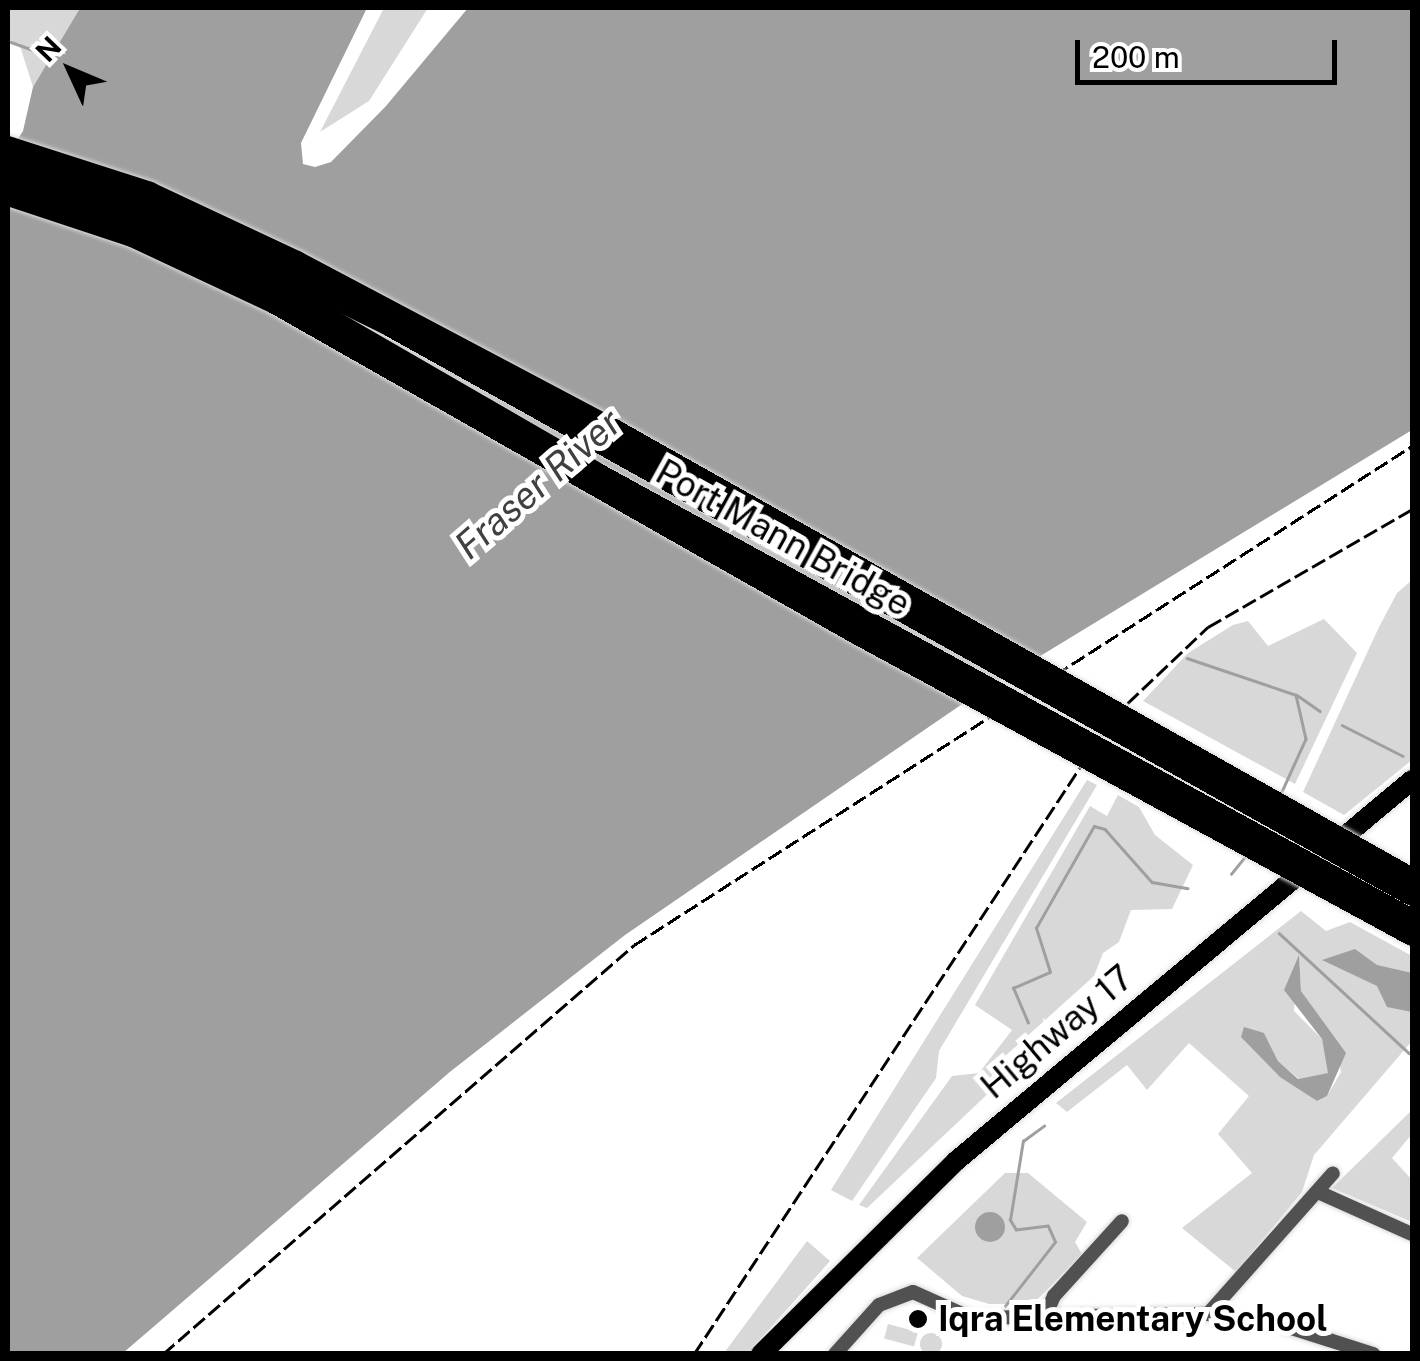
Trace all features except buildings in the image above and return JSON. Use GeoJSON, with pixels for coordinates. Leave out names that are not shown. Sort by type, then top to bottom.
{"type":"FeatureCollection","features":[{"type":"Feature","properties":{"kind":"highway"},"geometry":{"type":"LineString","coordinates":[[8,146],[150,192],[297,261],[633,439],[1412,878]]}},
{"type":"Feature","properties":{"kind":"highway","name":"Port Mann Bridge"},"geometry":{"type":"LineString","coordinates":[[8,162],[144,206],[371,316],[879,593],[1412,896]]}},
{"type":"Feature","properties":{"kind":"highway","name":"Port Mann Bridge"},"geometry":{"type":"LineString","coordinates":[[8,180],[138,223],[280,290],[594,471],[1412,918]]}},
{"type":"Feature","properties":{"kind":"highway"},"geometry":{"type":"LineString","coordinates":[[8,196],[132,237],[273,303],[941,681],[1412,936]]}},
{"type":"Feature","properties":{"kind":"highway","name":"Highway 17"},"geometry":{"type":"LineString","coordinates":[[761,1354],[956,1161],[1412,780]]}},
{"type":"Feature","properties":{"kind":"highway","name":"Highway 17"},"geometry":{"type":"LineString","coordinates":[[780,1354],[994,1145],[1412,795]]}},
{"type":"Feature","properties":{"kind":"street"},"geometry":{"type":"LineString","coordinates":[[1208,1314],[1333,1173]]}},
{"type":"Feature","properties":{"kind":"street"},"geometry":{"type":"LineString","coordinates":[[1318,1192],[1412,1234]]}},
{"type":"Feature","properties":{"kind":"street"},"geometry":{"type":"LineString","coordinates":[[1045,1317],[1054,1296],[1122,1221]]}},
{"type":"Feature","properties":{"kind":"street"},"geometry":{"type":"LineString","coordinates":[[835,1354],[898,1292],[924,1295],[971,1318],[1208,1314],[1282,1325],[1373,1354]]}},
{"type":"Feature","properties":{"kind":"shaded area"},"geometry":{"type":"Polygon","coordinates":[[[8,8],[80,8],[33,87],[19,43],[8,43],[8,8]]]}},
{"type":"Feature","properties":{"kind":"shaded area"},"geometry":{"type":"Polygon","coordinates":[[[384,8],[428,8],[369,101],[320,132],[384,8]]]}},
{"type":"Feature","properties":{"kind":"shaded area"},"geometry":{"type":"Polygon","coordinates":[[[1412,580],[1412,760],[1344,815],[1303,792],[1379,627],[1397,593],[1412,580]]]}},
{"type":"Feature","properties":{"kind":"shaded area"},"geometry":{"type":"Polygon","coordinates":[[[1324,619],[1357,653],[1295,784],[1143,701],[1188,653],[1233,625],[1248,621],[1268,646],[1324,619]]]}},
{"type":"Feature","properties":{"kind":"shaded area"},"geometry":{"type":"Polygon","coordinates":[[[1087,780],[1097,785],[939,1051],[936,1078],[852,1201],[831,1190],[1087,780]]]}},
{"type":"Feature","properties":{"kind":"shaded area"},"geometry":{"type":"Polygon","coordinates":[[[1118,795],[1139,807],[1155,835],[1193,865],[1172,909],[1131,910],[1119,942],[1103,953],[1094,976],[993,1067],[994,1088],[867,1208],[859,1205],[952,1076],[979,1073],[1012,1030],[975,1005],[1090,806],[1107,816],[1118,795]]]}},
{"type":"Feature","properties":{"kind":"shaded area"},"geometry":{"type":"Polygon","coordinates":[[[1301,911],[1326,931],[1350,922],[1412,956],[1412,1041],[1314,1155],[1302,1192],[1236,1272],[1182,1228],[1252,1173],[1218,1134],[1249,1096],[1189,1043],[1147,1090],[1127,1065],[1067,1112],[1056,1103],[1301,911]],[[1299,956],[1294,1011],[1322,1039],[1329,1073],[1299,1079],[1278,1061],[1264,1033],[1275,1072],[1317,1101],[1327,1096],[1341,1072],[1336,1046],[1301,991],[1299,956]]]}},
{"type":"Feature","properties":{"kind":"shaded area"},"geometry":{"type":"Polygon","coordinates":[[[1412,1110],[1412,1134],[1392,1158],[1412,1180],[1412,1222],[1332,1188],[1412,1110]]]}},
{"type":"Feature","properties":{"kind":"shaded area"},"geometry":{"type":"Polygon","coordinates":[[[1005,1173],[1028,1173],[1087,1222],[1075,1242],[1082,1254],[1033,1304],[989,1304],[962,1296],[917,1258],[1005,1173]]]}},
{"type":"Feature","properties":{"kind":"shaded area"},"geometry":{"type":"Polygon","coordinates":[[[807,1241],[830,1261],[748,1353],[724,1353],[807,1241]]]}},
{"type":"Feature","properties":{"kind":"shaded area"},"geometry":{"type":"Polygon","coordinates":[[[888,1324],[918,1332],[914,1347],[884,1338],[888,1324]]]}},
{"type":"Feature","properties":{"kind":"shaded area"},"geometry":{"type":"Polygon","coordinates":[[[931,1333],[939,1336],[939,1352],[931,1355],[923,1352],[920,1344],[923,1336],[931,1333]]]}},
{"type":"Feature","properties":{"kind":"water","name":"Fraser River"},"geometry":{"type":"Polygon","coordinates":[[[80,8],[367,8],[301,143],[303,164],[315,167],[331,162],[386,106],[468,8],[1412,8],[1412,430],[971,698],[625,935],[451,1071],[123,1353],[8,1354],[8,154],[23,131],[33,87],[80,8]]]}},
{"type":"Feature","properties":{"kind":"water"},"geometry":{"type":"Polygon","coordinates":[[[1355,949],[1377,965],[1412,973],[1412,1012],[1387,1007],[1377,986],[1322,960],[1355,949]]]}},
{"type":"Feature","properties":{"kind":"water"},"geometry":{"type":"Polygon","coordinates":[[[1299,955],[1301,991],[1346,1053],[1327,1096],[1317,1101],[1280,1077],[1241,1037],[1244,1027],[1264,1033],[1278,1061],[1298,1079],[1328,1073],[1322,1039],[1284,990],[1299,955]]]}},
{"type":"Feature","properties":{"kind":"water"},"geometry":{"type":"Polygon","coordinates":[[[990,1212],[1001,1216],[1005,1227],[1001,1238],[990,1242],[979,1238],[975,1227],[979,1216],[990,1212]]]}},
{"type":"Feature","properties":{"kind":"waterway"},"geometry":{"type":"LineString","coordinates":[[11,42],[53,57]]}},
{"type":"Feature","properties":{"kind":"waterway"},"geometry":{"type":"LineString","coordinates":[[1187,658],[1296,695],[1306,739],[1281,794]]}},
{"type":"Feature","properties":{"kind":"waterway"},"geometry":{"type":"LineString","coordinates":[[1297,695],[1320,711]]}},
{"type":"Feature","properties":{"kind":"waterway"},"geometry":{"type":"LineString","coordinates":[[1342,725],[1403,756]]}},
{"type":"Feature","properties":{"kind":"waterway"},"geometry":{"type":"LineString","coordinates":[[1028,1023],[1013,988],[1050,972],[1036,928],[1094,826],[1105,829],[1152,882],[1187,888]]}},
{"type":"Feature","properties":{"kind":"waterway"},"geometry":{"type":"LineString","coordinates":[[1231,874],[1245,857]]}},
{"type":"Feature","properties":{"kind":"waterway"},"geometry":{"type":"LineString","coordinates":[[1279,933],[1409,1053]]}},
{"type":"Feature","properties":{"kind":"waterway"},"geometry":{"type":"LineString","coordinates":[[1005,1306],[1055,1242],[1048,1226],[1016,1230],[1010,1220],[1023,1141],[1044,1126]]}},
{"type":"Feature","properties":{"kind":"railway"},"geometry":{"type":"LineString","coordinates":[[163,1354],[634,945],[1412,446]]}},
{"type":"Feature","properties":{"kind":"railway"},"geometry":{"type":"LineString","coordinates":[[694,1354],[1113,717],[1208,627],[1412,509]]}},
{"type":"Feature","properties":{"kind":"place","name":"Iqra Elementary School"},"geometry":{"type":"Point","coordinates":[918,1319]}}]}
